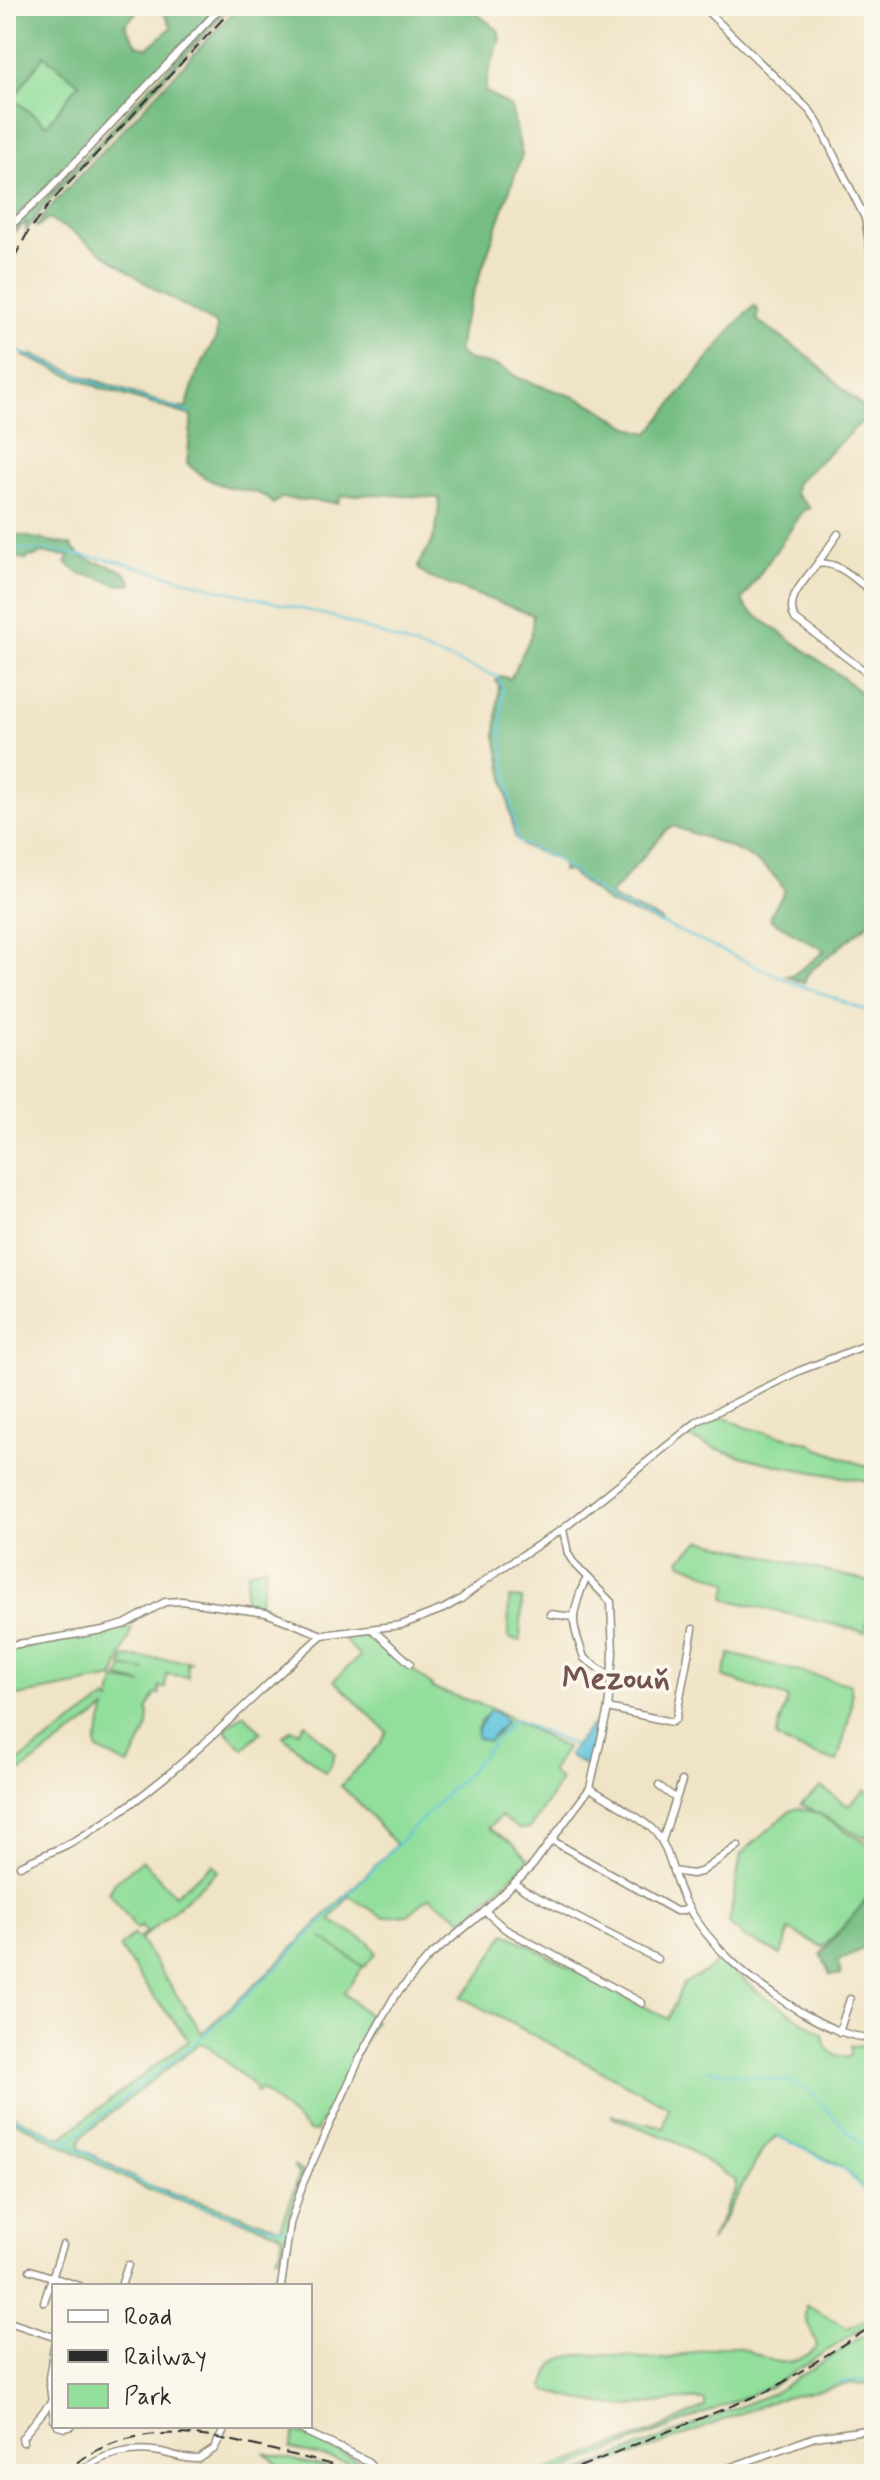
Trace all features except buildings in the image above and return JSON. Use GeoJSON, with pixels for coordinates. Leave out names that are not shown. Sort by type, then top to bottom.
{"type":"FeatureCollection","features":[{"type":"Feature","properties":{"kind":"street"},"geometry":{"type":"LineString","coordinates":[[6,230],[49,190],[222,6]]}},
{"type":"Feature","properties":{"kind":"street"},"geometry":{"type":"LineString","coordinates":[[702,6],[810,111],[818,123],[865,218],[874,274]]}},
{"type":"Feature","properties":{"kind":"street"},"geometry":{"type":"LineString","coordinates":[[838,534],[792,599],[790,610],[795,619],[874,678]]}},
{"type":"Feature","properties":{"kind":"street"},"geometry":{"type":"LineString","coordinates":[[817,564],[835,566],[874,594]]}},
{"type":"Feature","properties":{"kind":"street"},"geometry":{"type":"LineString","coordinates":[[6,1646],[103,1630],[125,1624],[165,1602],[182,1601],[266,1613],[322,1635],[401,1625],[443,1609],[563,1529],[698,1421],[799,1371],[874,1342]]}},
{"type":"Feature","properties":{"kind":"street"},"geometry":{"type":"LineString","coordinates":[[281,2284],[290,2224],[299,2193],[373,2032],[394,1997],[422,1964],[515,1883],[553,1841],[590,1788],[608,1708],[611,1602],[586,1580],[568,1554],[563,1529]]}},
{"type":"Feature","properties":{"kind":"street"},"geometry":{"type":"LineString","coordinates":[[586,1580],[580,1588],[574,1617],[584,1658],[611,1677]]}},
{"type":"Feature","properties":{"kind":"street"},"geometry":{"type":"LineString","coordinates":[[550,1614],[574,1617]]}},
{"type":"Feature","properties":{"kind":"street"},"geometry":{"type":"LineString","coordinates":[[372,1629],[410,1663]]}},
{"type":"Feature","properties":{"kind":"street"},"geometry":{"type":"LineString","coordinates":[[608,1708],[672,1722],[676,1719],[693,1629]]}},
{"type":"Feature","properties":{"kind":"street"},"geometry":{"type":"LineString","coordinates":[[20,1866],[75,1840],[137,1799],[200,1748],[322,1635]]}},
{"type":"Feature","properties":{"kind":"street"},"geometry":{"type":"LineString","coordinates":[[662,1841],[682,1781]]}},
{"type":"Feature","properties":{"kind":"street"},"geometry":{"type":"LineString","coordinates":[[659,1786],[675,1798]]}},
{"type":"Feature","properties":{"kind":"street"},"geometry":{"type":"LineString","coordinates":[[590,1788],[651,1828],[662,1841],[688,1907],[717,1947],[757,1985],[839,2032],[857,2039],[874,2038]]}},
{"type":"Feature","properties":{"kind":"street"},"geometry":{"type":"LineString","coordinates":[[553,1841],[676,1911],[688,1907]]}},
{"type":"Feature","properties":{"kind":"street"},"geometry":{"type":"LineString","coordinates":[[673,1871],[701,1872],[738,1846]]}},
{"type":"Feature","properties":{"kind":"street"},"geometry":{"type":"LineString","coordinates":[[515,1883],[657,1959]]}},
{"type":"Feature","properties":{"kind":"street"},"geometry":{"type":"LineString","coordinates":[[485,1911],[505,1929],[642,2003]]}},
{"type":"Feature","properties":{"kind":"street"},"geometry":{"type":"LineString","coordinates":[[839,2032],[850,1999]]}},
{"type":"Feature","properties":{"kind":"street"},"geometry":{"type":"LineString","coordinates":[[44,2302],[63,2245]]}},
{"type":"Feature","properties":{"kind":"street"},"geometry":{"type":"LineString","coordinates":[[122,2284],[128,2265]]}},
{"type":"Feature","properties":{"kind":"street"},"geometry":{"type":"LineString","coordinates":[[30,2270],[74,2284]]}},
{"type":"Feature","properties":{"kind":"street"},"geometry":{"type":"LineString","coordinates":[[6,2321],[52,2336]]}},
{"type":"Feature","properties":{"kind":"street"},"geometry":{"type":"LineString","coordinates":[[52,2359],[49,2378],[52,2408]]}},
{"type":"Feature","properties":{"kind":"street"},"geometry":{"type":"LineString","coordinates":[[23,2442],[22,2438],[51,2402]]}},
{"type":"Feature","properties":{"kind":"street"},"geometry":{"type":"LineString","coordinates":[[78,2474],[104,2458],[128,2451],[199,2459],[214,2449],[225,2428]]}},
{"type":"Feature","properties":{"kind":"street"},"geometry":{"type":"LineString","coordinates":[[297,2428],[371,2464],[376,2474]]}},
{"type":"Feature","properties":{"kind":"street"},"geometry":{"type":"LineString","coordinates":[[712,2474],[815,2437],[874,2429]]}},
{"type":"Feature","properties":{"kind":"green space"},"geometry":{"type":"Polygon","coordinates":[[[6,6],[142,6],[125,25],[137,45],[148,48],[172,27],[164,14],[170,9],[168,6],[218,6],[47,188],[6,226],[6,6]],[[44,55],[13,99],[47,125],[79,83],[44,55]]]}},
{"type":"Feature","properties":{"kind":"green space"},"geometry":{"type":"Polygon","coordinates":[[[226,6],[232,6],[49,200],[26,231],[27,222],[13,233],[17,224],[226,6]]]}},
{"type":"Feature","properties":{"kind":"green space"},"geometry":{"type":"Polygon","coordinates":[[[239,6],[467,6],[498,30],[500,39],[485,91],[511,107],[522,155],[462,326],[458,352],[463,356],[581,399],[625,425],[649,433],[736,324],[754,306],[758,310],[757,320],[809,357],[868,412],[868,416],[796,483],[795,494],[810,508],[804,510],[742,600],[747,609],[841,676],[874,704],[874,919],[808,973],[804,983],[787,976],[793,975],[825,951],[771,920],[770,915],[785,891],[764,866],[750,857],[673,826],[667,829],[610,895],[661,920],[662,924],[610,904],[569,871],[562,871],[558,860],[523,846],[515,837],[496,736],[499,685],[496,681],[501,676],[510,679],[531,636],[533,615],[428,577],[418,568],[435,533],[439,498],[375,494],[341,496],[338,503],[281,498],[273,504],[255,492],[210,480],[187,463],[192,416],[100,388],[24,356],[33,355],[80,375],[176,408],[186,408],[197,373],[216,338],[217,325],[153,288],[68,229],[48,219],[35,228],[53,204],[239,6]]]}},
{"type":"Feature","properties":{"kind":"green space"},"geometry":{"type":"Polygon","coordinates":[[[44,55],[79,83],[47,125],[13,99],[44,55]]]}},
{"type":"Feature","properties":{"kind":"green space"},"geometry":{"type":"Polygon","coordinates":[[[6,533],[71,545],[85,558],[120,570],[132,584],[81,575],[66,563],[69,556],[39,553],[27,557],[27,560],[6,554],[6,533]]]}},
{"type":"Feature","properties":{"kind":"green space"},"geometry":{"type":"Polygon","coordinates":[[[723,1416],[744,1427],[811,1443],[819,1449],[874,1469],[874,1482],[753,1459],[685,1436],[723,1416]]]}},
{"type":"Feature","properties":{"kind":"green space"},"geometry":{"type":"Polygon","coordinates":[[[701,1540],[874,1583],[865,1632],[729,1600],[725,1597],[729,1583],[682,1563],[680,1559],[701,1540]]]}},
{"type":"Feature","properties":{"kind":"green space"},"geometry":{"type":"Polygon","coordinates":[[[264,1566],[259,1605],[244,1603],[248,1572],[264,1566]]]}},
{"type":"Feature","properties":{"kind":"green space"},"geometry":{"type":"Polygon","coordinates":[[[509,1598],[522,1599],[520,1641],[508,1638],[509,1598]]]}},
{"type":"Feature","properties":{"kind":"green space"},"geometry":{"type":"Polygon","coordinates":[[[132,1628],[114,1678],[6,1698],[6,1651],[132,1628]]]}},
{"type":"Feature","properties":{"kind":"green space"},"geometry":{"type":"Polygon","coordinates":[[[369,1633],[432,1688],[494,1709],[566,1748],[551,1771],[561,1781],[530,1828],[519,1829],[500,1816],[489,1828],[514,1844],[529,1860],[464,1920],[429,1897],[408,1915],[383,1917],[349,1896],[330,1920],[369,1942],[376,1953],[364,1967],[321,1937],[363,1967],[344,1993],[375,2021],[316,2132],[309,2131],[261,2089],[256,2093],[254,2086],[208,2046],[200,2043],[83,2135],[79,2145],[83,2150],[145,2184],[281,2228],[299,2175],[293,2166],[303,2172],[292,2206],[282,2256],[276,2256],[281,2249],[282,2236],[278,2232],[146,2189],[6,2116],[6,2112],[55,2136],[63,2136],[189,2040],[147,1988],[120,1947],[133,1934],[139,1939],[146,1932],[141,1926],[138,1929],[135,1927],[109,1892],[115,1882],[142,1860],[175,1895],[213,1864],[218,1871],[140,1940],[202,2033],[269,1972],[396,1845],[341,1786],[381,1743],[387,1732],[334,1680],[360,1656],[345,1641],[346,1635],[369,1633]],[[495,1711],[482,1720],[477,1734],[488,1742],[506,1721],[495,1711]]]}},
{"type":"Feature","properties":{"kind":"green space"},"geometry":{"type":"Polygon","coordinates":[[[730,1654],[849,1684],[852,1700],[837,1762],[778,1739],[776,1736],[788,1698],[723,1677],[730,1654]]]}},
{"type":"Feature","properties":{"kind":"green space"},"geometry":{"type":"Polygon","coordinates":[[[124,1658],[192,1661],[187,1663],[188,1677],[167,1674],[165,1688],[159,1687],[160,1694],[156,1694],[147,1710],[148,1727],[131,1762],[128,1765],[98,1750],[96,1744],[106,1709],[17,1774],[12,1766],[107,1698],[110,1701],[115,1680],[143,1684],[119,1678],[123,1667],[146,1671],[122,1666],[124,1658]]]}},
{"type":"Feature","properties":{"kind":"green space"},"geometry":{"type":"Polygon","coordinates":[[[244,1714],[261,1732],[243,1749],[224,1729],[244,1714]]]}},
{"type":"Feature","properties":{"kind":"green space"},"geometry":{"type":"Polygon","coordinates":[[[305,1723],[335,1753],[326,1773],[283,1736],[291,1729],[299,1731],[305,1723]]]}},
{"type":"Feature","properties":{"kind":"green space"},"geometry":{"type":"Polygon","coordinates":[[[821,1787],[848,1806],[865,1790],[874,1796],[874,1829],[865,1838],[801,1804],[821,1787]]]}},
{"type":"Feature","properties":{"kind":"green space"},"geometry":{"type":"Polygon","coordinates":[[[797,1808],[815,1812],[874,1848],[874,1886],[855,1915],[823,1947],[789,1930],[781,1955],[743,1936],[729,1924],[741,1854],[797,1808]]]}},
{"type":"Feature","properties":{"kind":"green space"},"geometry":{"type":"Polygon","coordinates":[[[874,1890],[874,1943],[838,1961],[841,1975],[830,1975],[821,1954],[874,1890]]]}},
{"type":"Feature","properties":{"kind":"green space"},"geometry":{"type":"Polygon","coordinates":[[[505,1933],[668,2019],[683,1984],[721,1959],[757,1991],[823,2034],[827,2048],[834,2054],[848,2058],[851,2046],[873,2045],[874,2201],[847,2171],[777,2136],[764,2148],[710,2243],[736,2187],[735,2180],[673,2140],[612,2117],[664,2128],[668,2106],[461,1997],[480,1976],[505,1933]]]}},
{"type":"Feature","properties":{"kind":"green space"},"geometry":{"type":"Polygon","coordinates":[[[806,2305],[847,2328],[874,2316],[874,2321],[770,2387],[571,2467],[551,2474],[535,2474],[654,2431],[705,2407],[705,2401],[699,2400],[613,2405],[548,2391],[544,2386],[554,2364],[575,2356],[590,2355],[663,2359],[729,2346],[772,2360],[790,2362],[810,2354],[817,2345],[805,2317],[806,2305]]]}},
{"type":"Feature","properties":{"kind":"green space"},"geometry":{"type":"Polygon","coordinates":[[[874,2329],[874,2382],[852,2383],[775,2400],[631,2456],[573,2474],[773,2393],[874,2329]]]}},
{"type":"Feature","properties":{"kind":"green space"},"geometry":{"type":"Polygon","coordinates":[[[295,2431],[363,2463],[363,2466],[290,2449],[295,2431]]]}},
{"type":"Feature","properties":{"kind":"green space"},"geometry":{"type":"Polygon","coordinates":[[[265,2453],[354,2474],[288,2474],[265,2453]]]}},
{"type":"Feature","properties":{"kind":"water"},"geometry":{"type":"Polygon","coordinates":[[[489,1711],[494,1711],[506,1721],[488,1742],[478,1738],[476,1732],[489,1711]]]}},
{"type":"Feature","properties":{"kind":"water"},"geometry":{"type":"Polygon","coordinates":[[[591,1725],[599,1728],[590,1768],[568,1755],[591,1725]]]}},
{"type":"Feature","properties":{"kind":"waterway"},"geometry":{"type":"LineString","coordinates":[[6,346],[96,383],[190,413]]}},
{"type":"Feature","properties":{"kind":"waterway"},"geometry":{"type":"LineString","coordinates":[[6,549],[46,550],[117,561],[331,616],[498,677],[503,689],[501,733],[517,841],[556,859],[612,901],[787,980],[874,1014]]}},
{"type":"Feature","properties":{"kind":"waterway"},"geometry":{"type":"LineString","coordinates":[[6,2113],[63,2141],[72,2139],[201,2038],[278,1966],[469,1771],[514,1719],[574,1746]]}},
{"type":"Feature","properties":{"kind":"waterway"},"geometry":{"type":"LineString","coordinates":[[874,1994],[874,2011]]}},
{"type":"Feature","properties":{"kind":"waterway"},"geometry":{"type":"LineString","coordinates":[[708,2070],[793,2082],[809,2091],[865,2148],[874,2176]]}},
{"type":"Feature","properties":{"kind":"waterway"},"geometry":{"type":"LineString","coordinates":[[778,2136],[845,2170],[874,2201]]}},
{"type":"Feature","properties":{"kind":"waterway"},"geometry":{"type":"LineString","coordinates":[[65,2142],[127,2176],[173,2196],[289,2230]]}},
{"type":"Feature","properties":{"kind":"waterway"},"geometry":{"type":"LineString","coordinates":[[839,2383],[874,2377]]}},
{"type":"Feature","properties":{"kind":"railway"},"geometry":{"type":"LineString","coordinates":[[6,273],[28,232],[51,202],[235,6]]}},
{"type":"Feature","properties":{"kind":"railway"},"geometry":{"type":"LineString","coordinates":[[562,2474],[771,2390],[874,2325]]}},
{"type":"Feature","properties":{"kind":"railway"},"geometry":{"type":"LineString","coordinates":[[63,2474],[87,2456],[112,2444],[164,2434],[218,2438],[369,2474]]}},
{"type":"Feature","properties":{"kind":"district","name":"Mezouň"},"geometry":{"type":"Point","coordinates":[616,1679]}}]}
